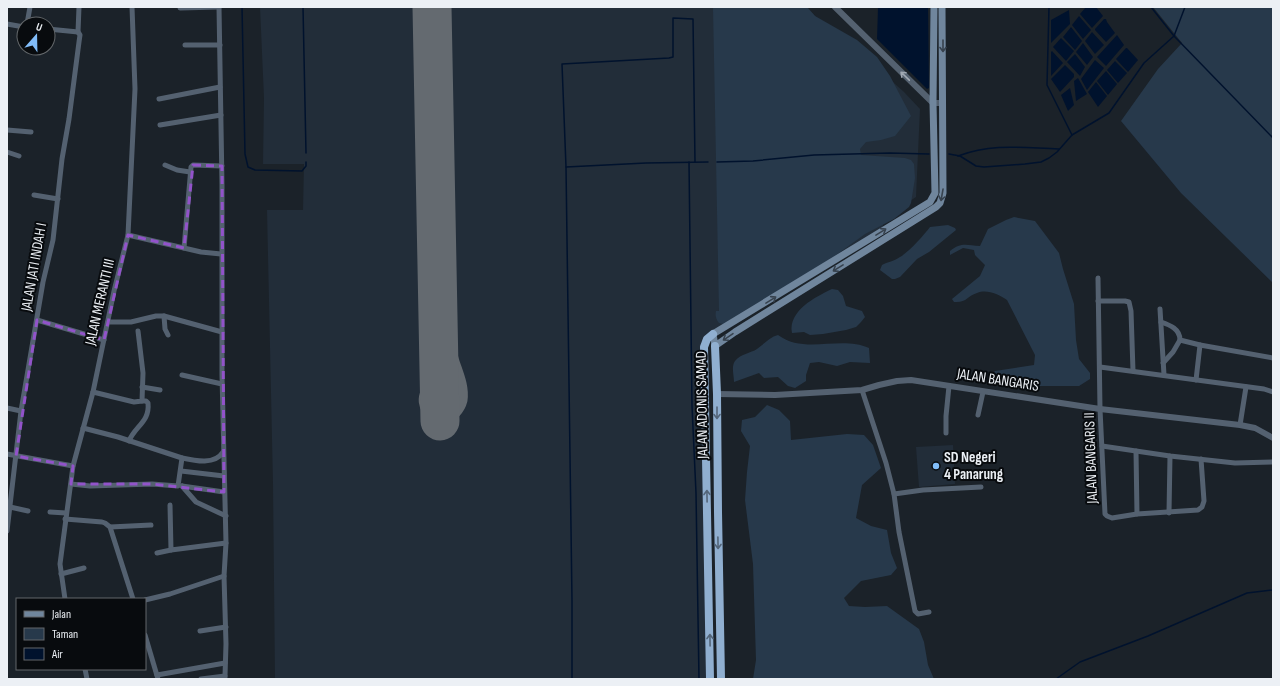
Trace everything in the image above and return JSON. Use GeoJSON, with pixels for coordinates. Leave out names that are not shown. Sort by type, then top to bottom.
{"type":"FeatureCollection","features":[{"type":"Feature","properties":{"kind":"highway","name":"JALAN ADONIS SAMAD"},"geometry":{"type":"LineString","coordinates":[[710,679],[704,347],[707,339],[713,334]]}},
{"type":"Feature","properties":{"kind":"highway","name":"JALAN ADONIS SAMAD"},"geometry":{"type":"LineString","coordinates":[[714,346],[717,394],[721,679]]}},
{"type":"Feature","properties":{"kind":"highway"},"geometry":{"type":"LineString","coordinates":[[708,512],[718,512]]}},
{"type":"Feature","properties":{"kind":"main road"},"geometry":{"type":"LineString","coordinates":[[713,334],[930,202],[935,193],[933,103],[934,7]]}},
{"type":"Feature","properties":{"kind":"main road"},"geometry":{"type":"LineString","coordinates":[[714,346],[936,207],[940,203],[943,193],[942,7]]}},
{"type":"Feature","properties":{"kind":"main road","name":"JALAN ADONIS SAMAD"},"geometry":{"type":"LineString","coordinates":[[713,334],[714,346]]}},
{"type":"Feature","properties":{"kind":"street","name":"JALAN JATI INDAH I"},"geometry":{"type":"LineString","coordinates":[[7,531],[21,411],[43,282],[53,240],[62,159],[78,58],[80,37],[78,32],[79,7]]}},
{"type":"Feature","properties":{"kind":"street","name":"JALAN MERANTI III"},"geometry":{"type":"LineString","coordinates":[[65,598],[60,564],[73,466],[93,392],[128,235],[135,89],[132,7]]}},
{"type":"Feature","properties":{"kind":"street"},"geometry":{"type":"LineString","coordinates":[[180,8],[219,7],[222,166],[222,384],[224,492],[226,516],[224,576],[226,627],[225,678],[200,679]]}},
{"type":"Feature","properties":{"kind":"street"},"geometry":{"type":"LineString","coordinates":[[835,7],[933,103],[943,103]]}},
{"type":"Feature","properties":{"kind":"street"},"geometry":{"type":"LineString","coordinates":[[56,30],[78,32]]}},
{"type":"Feature","properties":{"kind":"street"},"geometry":{"type":"LineString","coordinates":[[185,45],[220,45]]}},
{"type":"Feature","properties":{"kind":"street"},"geometry":{"type":"LineString","coordinates":[[159,99],[220,87]]}},
{"type":"Feature","properties":{"kind":"street"},"geometry":{"type":"LineString","coordinates":[[160,124],[221,115]]}},
{"type":"Feature","properties":{"kind":"street"},"geometry":{"type":"LineString","coordinates":[[7,130],[31,132]]}},
{"type":"Feature","properties":{"kind":"street"},"geometry":{"type":"LineString","coordinates":[[7,152],[19,156]]}},
{"type":"Feature","properties":{"kind":"street"},"geometry":{"type":"LineString","coordinates":[[165,165],[177,170],[190,172]]}},
{"type":"Feature","properties":{"kind":"street"},"geometry":{"type":"LineString","coordinates":[[184,248],[191,167],[193,165],[222,166]]}},
{"type":"Feature","properties":{"kind":"street"},"geometry":{"type":"LineString","coordinates":[[34,195],[58,199]]}},
{"type":"Feature","properties":{"kind":"street"},"geometry":{"type":"LineString","coordinates":[[128,235],[201,252],[221,254]]}},
{"type":"Feature","properties":{"kind":"street","name":"JALAN BANGARIS II"},"geometry":{"type":"LineString","coordinates":[[1098,278],[1100,409],[1105,514],[1112,518],[1137,514],[1198,510],[1202,507],[1204,502],[1201,459]]}},
{"type":"Feature","properties":{"kind":"street"},"geometry":{"type":"LineString","coordinates":[[1098,301],[1129,302],[1131,311],[1133,371]]}},
{"type":"Feature","properties":{"kind":"street"},"geometry":{"type":"LineString","coordinates":[[1160,309],[1164,375]]}},
{"type":"Feature","properties":{"kind":"street"},"geometry":{"type":"LineString","coordinates":[[108,322],[131,322],[156,316],[164,316],[222,332]]}},
{"type":"Feature","properties":{"kind":"street"},"geometry":{"type":"LineString","coordinates":[[164,316],[165,329],[168,335]]}},
{"type":"Feature","properties":{"kind":"street"},"geometry":{"type":"LineString","coordinates":[[37,320],[104,340]]}},
{"type":"Feature","properties":{"kind":"street"},"geometry":{"type":"LineString","coordinates":[[1161,322],[1173,327],[1178,333],[1180,340],[1173,352],[1163,363]]}},
{"type":"Feature","properties":{"kind":"street"},"geometry":{"type":"LineString","coordinates":[[138,332],[143,373],[142,402]]}},
{"type":"Feature","properties":{"kind":"street"},"geometry":{"type":"LineString","coordinates":[[1180,340],[1273,358]]}},
{"type":"Feature","properties":{"kind":"street"},"geometry":{"type":"LineString","coordinates":[[1196,380],[1200,345]]}},
{"type":"Feature","properties":{"kind":"street"},"geometry":{"type":"LineString","coordinates":[[1100,367],[1246,386],[1273,392]]}},
{"type":"Feature","properties":{"kind":"street"},"geometry":{"type":"LineString","coordinates":[[182,376],[222,384]]}},
{"type":"Feature","properties":{"kind":"street","name":"JALAN BANGARIS"},"geometry":{"type":"LineString","coordinates":[[717,394],[775,395],[862,390],[906,380],[1100,409],[1240,425],[1255,428],[1273,438]]}},
{"type":"Feature","properties":{"kind":"street"},"geometry":{"type":"LineString","coordinates":[[946,433],[946,416],[950,386]]}},
{"type":"Feature","properties":{"kind":"street"},"geometry":{"type":"LineString","coordinates":[[1240,425],[1246,386]]}},
{"type":"Feature","properties":{"kind":"street"},"geometry":{"type":"LineString","coordinates":[[142,387],[160,390]]}},
{"type":"Feature","properties":{"kind":"street"},"geometry":{"type":"LineString","coordinates":[[862,390],[886,463],[894,494],[899,532],[916,611],[918,614],[929,612]]}},
{"type":"Feature","properties":{"kind":"street"},"geometry":{"type":"LineString","coordinates":[[93,392],[134,402],[146,401],[148,403],[146,417],[143,424],[132,435],[129,441]]}},
{"type":"Feature","properties":{"kind":"street"},"geometry":{"type":"LineString","coordinates":[[978,415],[983,392]]}},
{"type":"Feature","properties":{"kind":"street"},"geometry":{"type":"LineString","coordinates":[[7,408],[21,411]]}},
{"type":"Feature","properties":{"kind":"street"},"geometry":{"type":"LineString","coordinates":[[83,428],[196,461],[215,459],[224,451]]}},
{"type":"Feature","properties":{"kind":"street"},"geometry":{"type":"LineString","coordinates":[[1102,446],[1170,456],[1234,463],[1273,462]]}},
{"type":"Feature","properties":{"kind":"street"},"geometry":{"type":"LineString","coordinates":[[1136,451],[1137,514]]}},
{"type":"Feature","properties":{"kind":"street"},"geometry":{"type":"LineString","coordinates":[[7,454],[73,466]]}},
{"type":"Feature","properties":{"kind":"street"},"geometry":{"type":"LineString","coordinates":[[1169,512],[1170,456]]}},
{"type":"Feature","properties":{"kind":"street"},"geometry":{"type":"LineString","coordinates":[[182,458],[180,486],[196,502],[226,516]]}},
{"type":"Feature","properties":{"kind":"street"},"geometry":{"type":"LineString","coordinates":[[181,471],[224,476]]}},
{"type":"Feature","properties":{"kind":"street"},"geometry":{"type":"LineString","coordinates":[[71,484],[90,486],[152,484],[224,492]]}},
{"type":"Feature","properties":{"kind":"street"},"geometry":{"type":"LineString","coordinates":[[894,494],[923,490],[981,487]]}},
{"type":"Feature","properties":{"kind":"street"},"geometry":{"type":"LineString","coordinates":[[170,505],[171,550]]}},
{"type":"Feature","properties":{"kind":"street"},"geometry":{"type":"LineString","coordinates":[[10,507],[28,511]]}},
{"type":"Feature","properties":{"kind":"street"},"geometry":{"type":"LineString","coordinates":[[50,512],[66,513]]}},
{"type":"Feature","properties":{"kind":"street"},"geometry":{"type":"LineString","coordinates":[[65,520],[102,522],[110,528],[133,598]]}},
{"type":"Feature","properties":{"kind":"street"},"geometry":{"type":"LineString","coordinates":[[110,528],[152,525]]}},
{"type":"Feature","properties":{"kind":"street"},"geometry":{"type":"LineString","coordinates":[[157,552],[226,543]]}},
{"type":"Feature","properties":{"kind":"street"},"geometry":{"type":"LineString","coordinates":[[61,574],[84,568]]}},
{"type":"Feature","properties":{"kind":"street"},"geometry":{"type":"LineString","coordinates":[[146,600],[170,594],[224,576]]}},
{"type":"Feature","properties":{"kind":"street"},"geometry":{"type":"LineString","coordinates":[[200,631],[226,627]]}},
{"type":"Feature","properties":{"kind":"street"},"geometry":{"type":"LineString","coordinates":[[146,638],[157,677],[225,662]]}},
{"type":"Feature","properties":{"kind":"highlighted area"},"geometry":{"type":"Polygon","coordinates":[[[193,165],[222,166],[224,492],[152,484],[71,484],[73,466],[16,456],[37,320],[104,340],[128,235],[184,248],[193,165]]]}},
{"type":"Feature","properties":{"kind":"shaded area"},"geometry":{"type":"Polygon","coordinates":[[[260,7],[807,7],[815,16],[904,92],[920,109],[916,197],[883,219],[883,227],[701,342],[707,679],[275,679],[273,484],[267,210],[303,210],[304,164],[263,164],[264,98],[260,7]]]}},
{"type":"Feature","properties":{"kind":"shaded area","name":"SD Negeri 4 Panarung"},"geometry":{"type":"Polygon","coordinates":[[[953,445],[955,484],[919,487],[916,447],[953,445]]]}},
{"type":"Feature","properties":{"kind":"green space"},"geometry":{"type":"Polygon","coordinates":[[[713,7],[807,7],[815,16],[857,40],[877,57],[890,76],[911,116],[895,136],[866,142],[860,149],[861,155],[905,158],[911,160],[914,164],[915,178],[909,207],[894,219],[865,234],[832,258],[723,324],[719,323],[716,319],[716,311],[719,311],[713,7]]]}},
{"type":"Feature","properties":{"kind":"green space"},"geometry":{"type":"Polygon","coordinates":[[[1153,7],[1273,7],[1273,283],[1181,193],[1121,121],[1158,69],[1182,43],[1153,7]]]}},
{"type":"Feature","properties":{"kind":"green space"},"geometry":{"type":"Polygon","coordinates":[[[1014,217],[1035,221],[1059,253],[1074,304],[1076,340],[1079,359],[1090,373],[1090,379],[1079,386],[1035,386],[997,382],[991,375],[995,371],[1034,365],[1035,355],[1007,300],[989,292],[974,294],[958,302],[954,302],[952,299],[980,276],[985,265],[975,255],[974,250],[963,248],[950,255],[950,251],[961,245],[980,246],[988,229],[1014,217]]]}},
{"type":"Feature","properties":{"kind":"green space"},"geometry":{"type":"Polygon","coordinates":[[[948,225],[956,230],[929,252],[917,259],[900,277],[892,279],[880,270],[882,265],[898,258],[908,251],[930,227],[948,225]]]}},
{"type":"Feature","properties":{"kind":"green space"},"geometry":{"type":"Polygon","coordinates":[[[832,289],[838,290],[843,296],[846,306],[862,311],[865,317],[861,322],[856,327],[823,334],[810,335],[804,332],[792,333],[794,318],[798,312],[818,296],[832,289]]]}},
{"type":"Feature","properties":{"kind":"green space"},"geometry":{"type":"Polygon","coordinates":[[[778,335],[788,341],[800,344],[846,343],[869,348],[870,363],[850,362],[837,366],[819,362],[810,363],[806,375],[806,381],[795,388],[788,386],[778,377],[764,378],[759,373],[734,382],[733,366],[735,361],[778,335]]]}},
{"type":"Feature","properties":{"kind":"green space"},"geometry":{"type":"Polygon","coordinates":[[[767,405],[779,410],[790,421],[791,440],[847,434],[864,435],[873,445],[881,468],[862,485],[856,518],[871,526],[887,530],[891,553],[897,568],[891,575],[861,581],[844,598],[849,606],[887,606],[919,629],[924,642],[928,665],[934,679],[753,679],[756,660],[753,564],[745,500],[750,446],[741,431],[742,420],[755,417],[767,405]]]}},
{"type":"Feature","properties":{"kind":"water"},"geometry":{"type":"Polygon","coordinates":[[[878,7],[928,7],[929,88],[927,89],[877,39],[878,7]]]}},
{"type":"Feature","properties":{"kind":"water"},"geometry":{"type":"Polygon","coordinates":[[[1086,7],[1096,7],[1103,16],[1092,28],[1080,14],[1086,7]]]}},
{"type":"Feature","properties":{"kind":"water"},"geometry":{"type":"Polygon","coordinates":[[[1069,10],[1070,24],[1051,43],[1051,20],[1069,10]]]}},
{"type":"Feature","properties":{"kind":"water"},"geometry":{"type":"Polygon","coordinates":[[[1079,16],[1091,30],[1083,39],[1072,25],[1079,16]]]}},
{"type":"Feature","properties":{"kind":"water"},"geometry":{"type":"Polygon","coordinates":[[[1104,19],[1106,19],[1115,33],[1106,42],[1095,30],[1104,19]]]}},
{"type":"Feature","properties":{"kind":"water"},"geometry":{"type":"Polygon","coordinates":[[[1071,27],[1082,41],[1075,50],[1063,37],[1071,27]]]}},
{"type":"Feature","properties":{"kind":"water"},"geometry":{"type":"Polygon","coordinates":[[[1092,32],[1104,45],[1095,54],[1085,41],[1092,32]]]}},
{"type":"Feature","properties":{"kind":"water"},"geometry":{"type":"Polygon","coordinates":[[[1117,35],[1124,45],[1106,66],[1097,57],[1117,35]]]}},
{"type":"Feature","properties":{"kind":"water"},"geometry":{"type":"Polygon","coordinates":[[[1061,38],[1074,51],[1066,61],[1053,47],[1061,38]]]}},
{"type":"Feature","properties":{"kind":"water"},"geometry":{"type":"Polygon","coordinates":[[[1083,43],[1093,57],[1087,65],[1076,52],[1083,43]]]}},
{"type":"Feature","properties":{"kind":"water"},"geometry":{"type":"Polygon","coordinates":[[[1126,48],[1138,60],[1128,72],[1116,59],[1126,48]]]}},
{"type":"Feature","properties":{"kind":"water"},"geometry":{"type":"Polygon","coordinates":[[[1052,51],[1063,63],[1051,76],[1051,52],[1052,51]]]}},
{"type":"Feature","properties":{"kind":"water"},"geometry":{"type":"Polygon","coordinates":[[[1075,54],[1085,67],[1080,76],[1067,62],[1075,54]]]}},
{"type":"Feature","properties":{"kind":"water"},"geometry":{"type":"Polygon","coordinates":[[[1095,60],[1104,68],[1087,90],[1081,79],[1095,60]]]}},
{"type":"Feature","properties":{"kind":"water"},"geometry":{"type":"Polygon","coordinates":[[[1115,61],[1127,73],[1118,83],[1107,70],[1115,61]]]}},
{"type":"Feature","properties":{"kind":"water"},"geometry":{"type":"Polygon","coordinates":[[[1065,65],[1074,74],[1074,77],[1060,92],[1051,79],[1065,65]]]}},
{"type":"Feature","properties":{"kind":"water"},"geometry":{"type":"Polygon","coordinates":[[[1106,71],[1117,84],[1108,95],[1097,81],[1106,71]]]}},
{"type":"Feature","properties":{"kind":"water"},"geometry":{"type":"Polygon","coordinates":[[[1078,78],[1087,94],[1076,101],[1074,81],[1078,78]]]}},
{"type":"Feature","properties":{"kind":"water"},"geometry":{"type":"Polygon","coordinates":[[[1096,82],[1107,96],[1098,107],[1088,92],[1096,82]]]}},
{"type":"Feature","properties":{"kind":"water"},"geometry":{"type":"Polygon","coordinates":[[[1070,88],[1074,105],[1068,111],[1061,95],[1070,88]]]}},
{"type":"Feature","properties":{"kind":"waterway"},"geometry":{"type":"LineString","coordinates":[[242,7],[245,154],[248,167],[255,170],[302,171],[306,166],[306,162]]}},
{"type":"Feature","properties":{"kind":"waterway"},"geometry":{"type":"LineString","coordinates":[[303,7],[306,153]]}},
{"type":"Feature","properties":{"kind":"waterway"},"geometry":{"type":"LineString","coordinates":[[1049,7],[1047,85],[1072,135]]}},
{"type":"Feature","properties":{"kind":"waterway"},"geometry":{"type":"LineString","coordinates":[[1151,7],[1174,36],[1273,138]]}},
{"type":"Feature","properties":{"kind":"waterway"},"geometry":{"type":"LineString","coordinates":[[949,154],[960,156],[976,166],[984,167],[1041,162],[1049,158],[1057,152],[1072,135],[1109,113],[1144,63],[1174,36],[1185,7]]}},
{"type":"Feature","properties":{"kind":"waterway"},"geometry":{"type":"LineString","coordinates":[[566,167],[562,64],[673,57],[673,18],[693,19],[695,162]]}},
{"type":"Feature","properties":{"kind":"waterway"},"geometry":{"type":"LineString","coordinates":[[958,156],[984,149],[1008,147],[1059,149]]}},
{"type":"Feature","properties":{"kind":"waterway"},"geometry":{"type":"LineString","coordinates":[[717,162],[753,161],[814,155],[890,153],[929,154]]}},
{"type":"Feature","properties":{"kind":"waterway"},"geometry":{"type":"LineString","coordinates":[[689,162],[692,406],[696,493],[699,679]]}},
{"type":"Feature","properties":{"kind":"waterway"},"geometry":{"type":"LineString","coordinates":[[572,679],[566,167],[708,162]]}},
{"type":"Feature","properties":{"kind":"waterway"},"geometry":{"type":"LineString","coordinates":[[1056,679],[1080,662],[1148,636],[1247,593],[1273,590]]}},
{"type":"Feature","properties":{"kind":"taxiway"},"geometry":{"type":"LineString","coordinates":[[438,312],[460,390],[460,400],[456,408],[452,413],[443,416],[432,413],[426,402],[426,397],[429,392],[439,384]]}},
{"type":"Feature","properties":{"kind":"runway"},"geometry":{"type":"LineString","coordinates":[[432,7],[440,421]]}},
{"type":"Feature","properties":{"kind":"place","name":"SD Negeri 4 Panarung"},"geometry":{"type":"Point","coordinates":[936,466]}}]}
